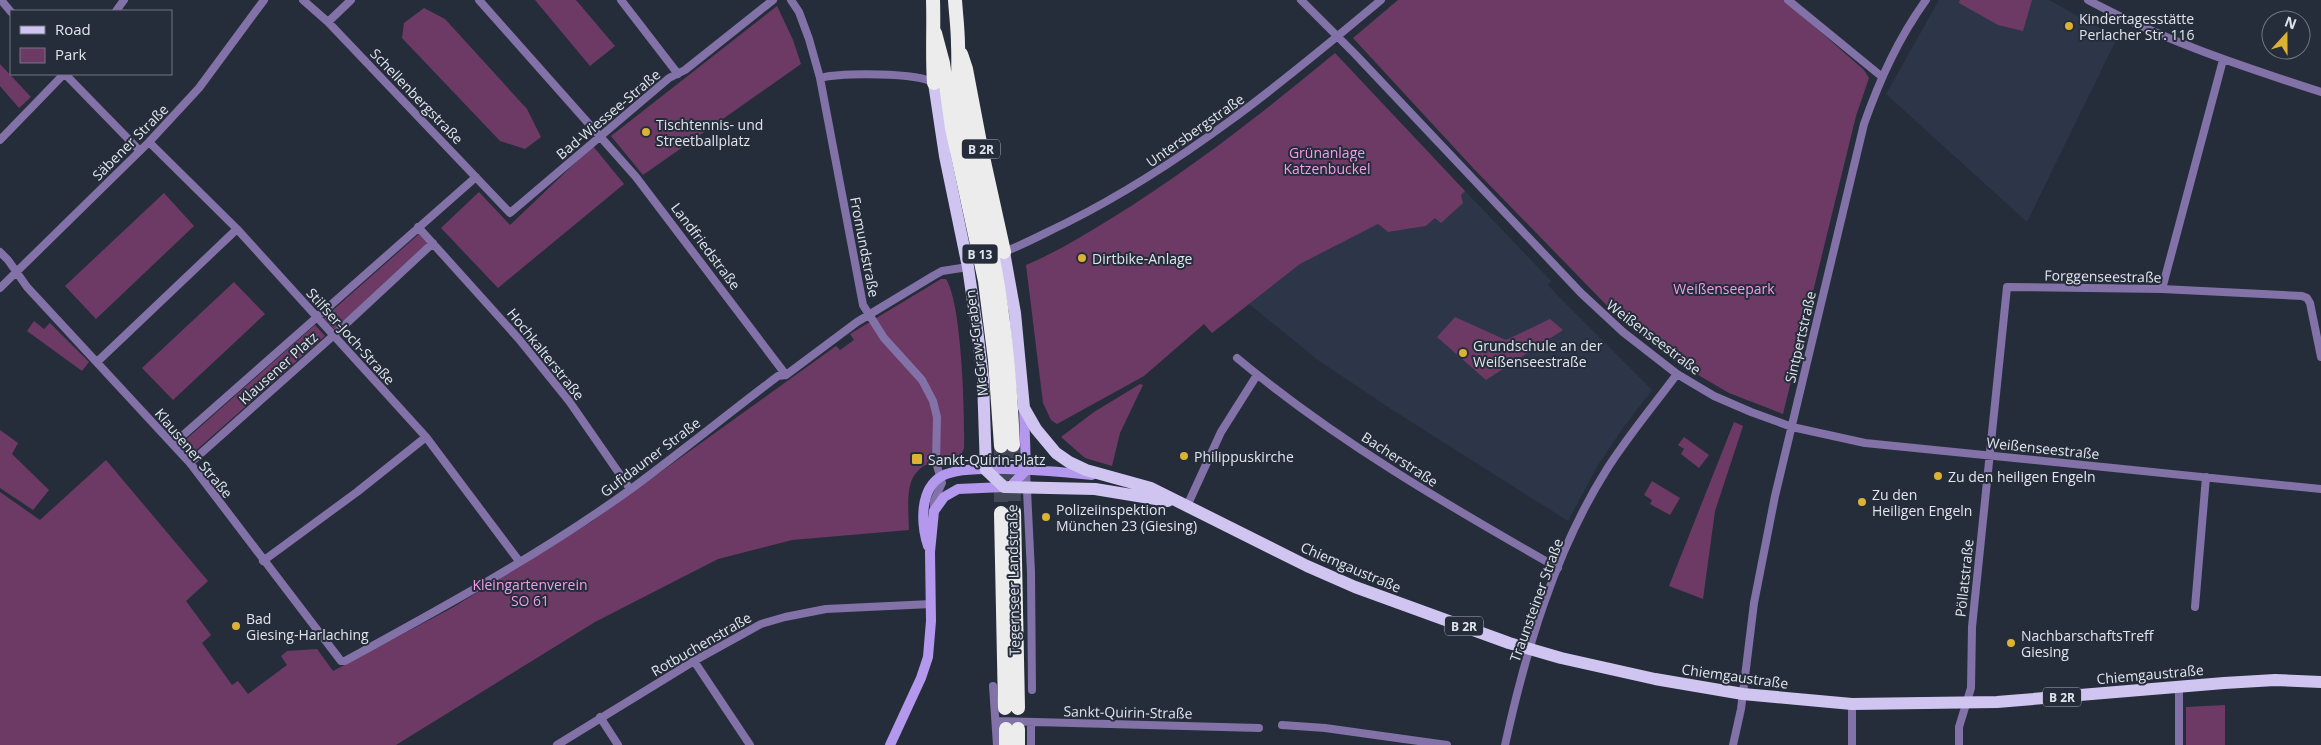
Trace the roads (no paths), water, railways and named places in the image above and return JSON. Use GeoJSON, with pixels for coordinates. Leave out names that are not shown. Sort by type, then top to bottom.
{"type":"FeatureCollection","features":[{"type":"Feature","properties":{"kind":"highway","name":"B 2R"},"geometry":{"type":"LineString","coordinates":[[932,0],[935,33],[934,83]]}},
{"type":"Feature","properties":{"kind":"highway","name":"B 2R"},"geometry":{"type":"LineString","coordinates":[[955,0],[958,46],[966,70],[1004,252]]}},
{"type":"Feature","properties":{"kind":"highway","name":"McGraw-Graben"},"geometry":{"type":"LineString","coordinates":[[935,33],[943,63],[952,128],[985,281],[1007,446],[1010,382],[1003,319],[992,253],[963,120],[957,70],[958,46]]}},
{"type":"Feature","properties":{"kind":"highway"},"geometry":{"type":"LineString","coordinates":[[1007,513],[1011,708]]}},
{"type":"Feature","properties":{"kind":"highway"},"geometry":{"type":"LineString","coordinates":[[1006,745],[1007,727]]}},
{"type":"Feature","properties":{"kind":"highway"},"geometry":{"type":"LineString","coordinates":[[1007,727],[1018,745]]}},
{"type":"Feature","properties":{"kind":"main road","name":"B 2R"},"geometry":{"type":"LineString","coordinates":[[934,83],[945,156],[968,267],[983,379],[986,470]]}},
{"type":"Feature","properties":{"kind":"main road","name":"B 2R"},"geometry":{"type":"LineString","coordinates":[[1004,252],[1015,313],[1024,408],[1036,429],[1056,453],[1078,467],[1105,476]]}},
{"type":"Feature","properties":{"kind":"main road"},"geometry":{"type":"LineString","coordinates":[[1024,408],[1026,470]]}},
{"type":"Feature","properties":{"kind":"main road"},"geometry":{"type":"LineString","coordinates":[[930,552],[924,533],[924,502],[932,485],[941,476],[951,473],[986,470],[1026,470]]}},
{"type":"Feature","properties":{"kind":"main road"},"geometry":{"type":"LineString","coordinates":[[986,470],[1007,487]]}},
{"type":"Feature","properties":{"kind":"main road"},"geometry":{"type":"LineString","coordinates":[[890,745],[922,678],[927,662],[931,638],[930,552],[934,511],[944,496],[958,489],[1007,487],[1026,470]]}},
{"type":"Feature","properties":{"kind":"main road","name":"Chiemgaustraße"},"geometry":{"type":"LineString","coordinates":[[1026,470],[1105,476],[1151,488],[1299,562],[1355,587],[1530,649],[1645,677],[1743,694],[1852,704],[1997,702],[2179,686],[2263,681],[2321,682]]}},
{"type":"Feature","properties":{"kind":"main road","name":"Chiemgaustraße"},"geometry":{"type":"LineString","coordinates":[[1007,487],[1095,489],[1183,504]]}},
{"type":"Feature","properties":{"kind":"street"},"geometry":{"type":"LineString","coordinates":[[1,0],[10,11]]}},
{"type":"Feature","properties":{"kind":"street","name":"Säbener Straße"},"geometry":{"type":"LineString","coordinates":[[0,288],[149,142],[199,88],[264,0]]}},
{"type":"Feature","properties":{"kind":"street","name":"Schellenbergstraße"},"geometry":{"type":"LineString","coordinates":[[303,0],[328,22],[510,213]]}},
{"type":"Feature","properties":{"kind":"street"},"geometry":{"type":"LineString","coordinates":[[328,22],[351,0]]}},
{"type":"Feature","properties":{"kind":"street","name":"Landfriedstraße"},"geometry":{"type":"LineString","coordinates":[[479,0],[661,209],[786,375]]}},
{"type":"Feature","properties":{"kind":"street"},"geometry":{"type":"LineString","coordinates":[[621,0],[678,74]]}},
{"type":"Feature","properties":{"kind":"street","name":"Bad-Wiessee-Straße"},"geometry":{"type":"LineString","coordinates":[[510,213],[669,78],[678,74],[773,0]]}},
{"type":"Feature","properties":{"kind":"street","name":"Fromundstraße"},"geometry":{"type":"LineString","coordinates":[[791,0],[799,12],[810,39],[820,78],[861,295],[868,315],[884,338],[922,380],[928,390],[937,417],[936,455],[942,483],[934,501],[934,511]]}},
{"type":"Feature","properties":{"kind":"street","name":"Weißenseestraße"},"geometry":{"type":"LineString","coordinates":[[1301,0],[1600,313],[1677,374],[1714,396],[1792,428],[1865,443],[2321,488]]}},
{"type":"Feature","properties":{"kind":"street","name":"Untersbergstraße"},"geometry":{"type":"LineString","coordinates":[[1004,252],[1103,204],[1168,165],[1270,92],[1382,0]]}},
{"type":"Feature","properties":{"kind":"street"},"geometry":{"type":"LineString","coordinates":[[1788,0],[1881,76]]}},
{"type":"Feature","properties":{"kind":"street","name":"Sintpertstraße"},"geometry":{"type":"LineString","coordinates":[[1733,745],[1739,723],[1756,593],[1775,496],[1864,124],[1881,76],[1903,34],[1926,0]]}},
{"type":"Feature","properties":{"kind":"street"},"geometry":{"type":"LineString","coordinates":[[2088,0],[2223,60],[2321,92]]}},
{"type":"Feature","properties":{"kind":"street"},"geometry":{"type":"LineString","coordinates":[[2162,289],[2223,60]]}},
{"type":"Feature","properties":{"kind":"street"},"geometry":{"type":"LineString","coordinates":[[820,78],[834,74],[908,77],[924,78],[934,83]]}},
{"type":"Feature","properties":{"kind":"street"},"geometry":{"type":"LineString","coordinates":[[0,140],[63,75]]}},
{"type":"Feature","properties":{"kind":"street"},"geometry":{"type":"LineString","coordinates":[[65,75],[140,151]]}},
{"type":"Feature","properties":{"kind":"street","name":"Stilfser-Joch-Straße"},"geometry":{"type":"LineString","coordinates":[[149,142],[237,229],[426,437],[454,471],[519,561]]}},
{"type":"Feature","properties":{"kind":"street","name":"Klausener Platz"},"geometry":{"type":"LineString","coordinates":[[173,444],[476,177]]}},
{"type":"Feature","properties":{"kind":"street"},"geometry":{"type":"LineString","coordinates":[[418,227],[432,243]]}},
{"type":"Feature","properties":{"kind":"street"},"geometry":{"type":"LineString","coordinates":[[97,362],[237,229]]}},
{"type":"Feature","properties":{"kind":"street","name":"Klausener Platz"},"geometry":{"type":"LineString","coordinates":[[190,463],[334,335],[432,243]]}},
{"type":"Feature","properties":{"kind":"street","name":"Hochkalterstraße"},"geometry":{"type":"LineString","coordinates":[[432,243],[502,319],[563,394],[630,489]]}},
{"type":"Feature","properties":{"kind":"street","name":"Klausener Straße"},"geometry":{"type":"LineString","coordinates":[[0,252],[27,287],[190,463],[341,661]]}},
{"type":"Feature","properties":{"kind":"street","name":"Gufidauner Straße"},"geometry":{"type":"LineString","coordinates":[[341,661],[345,661],[452,602],[630,489],[778,376],[786,375],[868,315],[942,271],[968,267]]}},
{"type":"Feature","properties":{"kind":"street","name":"Forggenseestraße"},"geometry":{"type":"LineString","coordinates":[[1990,456],[2007,287],[2162,289],[2302,296],[2310,304],[2321,357]]}},
{"type":"Feature","properties":{"kind":"street","name":"Bacherstraße"},"geometry":{"type":"LineString","coordinates":[[1237,358],[1257,375],[1392,469],[1466,515],[1558,568]]}},
{"type":"Feature","properties":{"kind":"street","name":"Traunsteiner Straße"},"geometry":{"type":"LineString","coordinates":[[1505,745],[1530,649],[1558,568],[1607,468],[1677,374]]}},
{"type":"Feature","properties":{"kind":"street"},"geometry":{"type":"LineString","coordinates":[[1183,504],[1222,432],[1257,375]]}},
{"type":"Feature","properties":{"kind":"street"},"geometry":{"type":"LineString","coordinates":[[263,561],[357,492],[426,437]]}},
{"type":"Feature","properties":{"kind":"street","name":"Pöllatstraße"},"geometry":{"type":"LineString","coordinates":[[1959,745],[1959,727],[1972,680],[1972,627],[1990,456]]}},
{"type":"Feature","properties":{"kind":"street","name":"Tegernseer Landstraße"},"geometry":{"type":"LineString","coordinates":[[1026,470],[1031,572],[1032,690]]}},
{"type":"Feature","properties":{"kind":"street"},"geometry":{"type":"LineString","coordinates":[[2195,606],[2206,477]]}},
{"type":"Feature","properties":{"kind":"street","name":"Rotbuchenstraße"},"geometry":{"type":"LineString","coordinates":[[557,745],[694,661],[761,624],[785,616],[826,610],[931,604]]}},
{"type":"Feature","properties":{"kind":"street"},"geometry":{"type":"LineString","coordinates":[[694,661],[750,745]]}},
{"type":"Feature","properties":{"kind":"street"},"geometry":{"type":"LineString","coordinates":[[993,686],[1007,727],[997,745]]}},
{"type":"Feature","properties":{"kind":"street"},"geometry":{"type":"LineString","coordinates":[[2179,686],[2179,745]]}},
{"type":"Feature","properties":{"kind":"street"},"geometry":{"type":"LineString","coordinates":[[1852,704],[1852,745]]}},
{"type":"Feature","properties":{"kind":"street"},"geometry":{"type":"LineString","coordinates":[[600,717],[618,745]]}},
{"type":"Feature","properties":{"kind":"street"},"geometry":{"type":"LineString","coordinates":[[1031,722],[1031,745]]}},
{"type":"Feature","properties":{"kind":"street","name":"Sankt-Quirin-Straße"},"geometry":{"type":"LineString","coordinates":[[1007,727],[1031,722],[1259,728]]}},
{"type":"Feature","properties":{"kind":"street"},"geometry":{"type":"LineString","coordinates":[[1282,725],[1325,728],[1447,745]]}},
{"type":"Feature","properties":{"kind":"tunnel"},"geometry":{"type":"LineString","coordinates":[[1013,445],[1014,512]]}},
{"type":"Feature","properties":{"kind":"tunnel"},"geometry":{"type":"LineString","coordinates":[[1001,446],[1001,513]]}},
{"type":"Feature","properties":{"kind":"place","name":"Kindertagesstätte Perlacher Str. 116"},"geometry":{"type":"Point","coordinates":[2069,26]}},
{"type":"Feature","properties":{"kind":"place","name":"Tischtennis- und Streetballplatz"},"geometry":{"type":"Point","coordinates":[646,132]}},
{"type":"Feature","properties":{"kind":"place","name":"Dirtbike-Anlage"},"geometry":{"type":"Point","coordinates":[1082,258]}},
{"type":"Feature","properties":{"kind":"place","name":"Grundschule an der Weißenseestraße"},"geometry":{"type":"Point","coordinates":[1463,353]}},
{"type":"Feature","properties":{"kind":"place","name":"Philippuskirche"},"geometry":{"type":"Point","coordinates":[1184,456]}},
{"type":"Feature","properties":{"kind":"place","name":"Sankt-Quirin-Platz"},"geometry":{"type":"Point","coordinates":[917,459]}},
{"type":"Feature","properties":{"kind":"place","name":"Zu den heiligen Engeln"},"geometry":{"type":"Point","coordinates":[1938,476]}},
{"type":"Feature","properties":{"kind":"place","name":"Zu den Heiligen Engeln"},"geometry":{"type":"Point","coordinates":[1862,502]}},
{"type":"Feature","properties":{"kind":"place","name":"Polizeiinspektion München 23 (Giesing)"},"geometry":{"type":"Point","coordinates":[1046,517]}},
{"type":"Feature","properties":{"kind":"place","name":"Bad Giesing-Harlaching"},"geometry":{"type":"Point","coordinates":[236,626]}},
{"type":"Feature","properties":{"kind":"place","name":"NachbarschaftsTreff Giesing"},"geometry":{"type":"Point","coordinates":[2011,643]}},
{"type":"Feature","properties":{"kind":"park label","name":"Grünanlage Katzenbuckel"},"geometry":{"type":"Point","coordinates":[1327,160]}},
{"type":"Feature","properties":{"kind":"park label","name":"Weißenseepark"},"geometry":{"type":"Point","coordinates":[1724,288]}},
{"type":"Feature","properties":{"kind":"park label","name":"Kleingartenverein SO 61"},"geometry":{"type":"Point","coordinates":[530,592]}}]}
